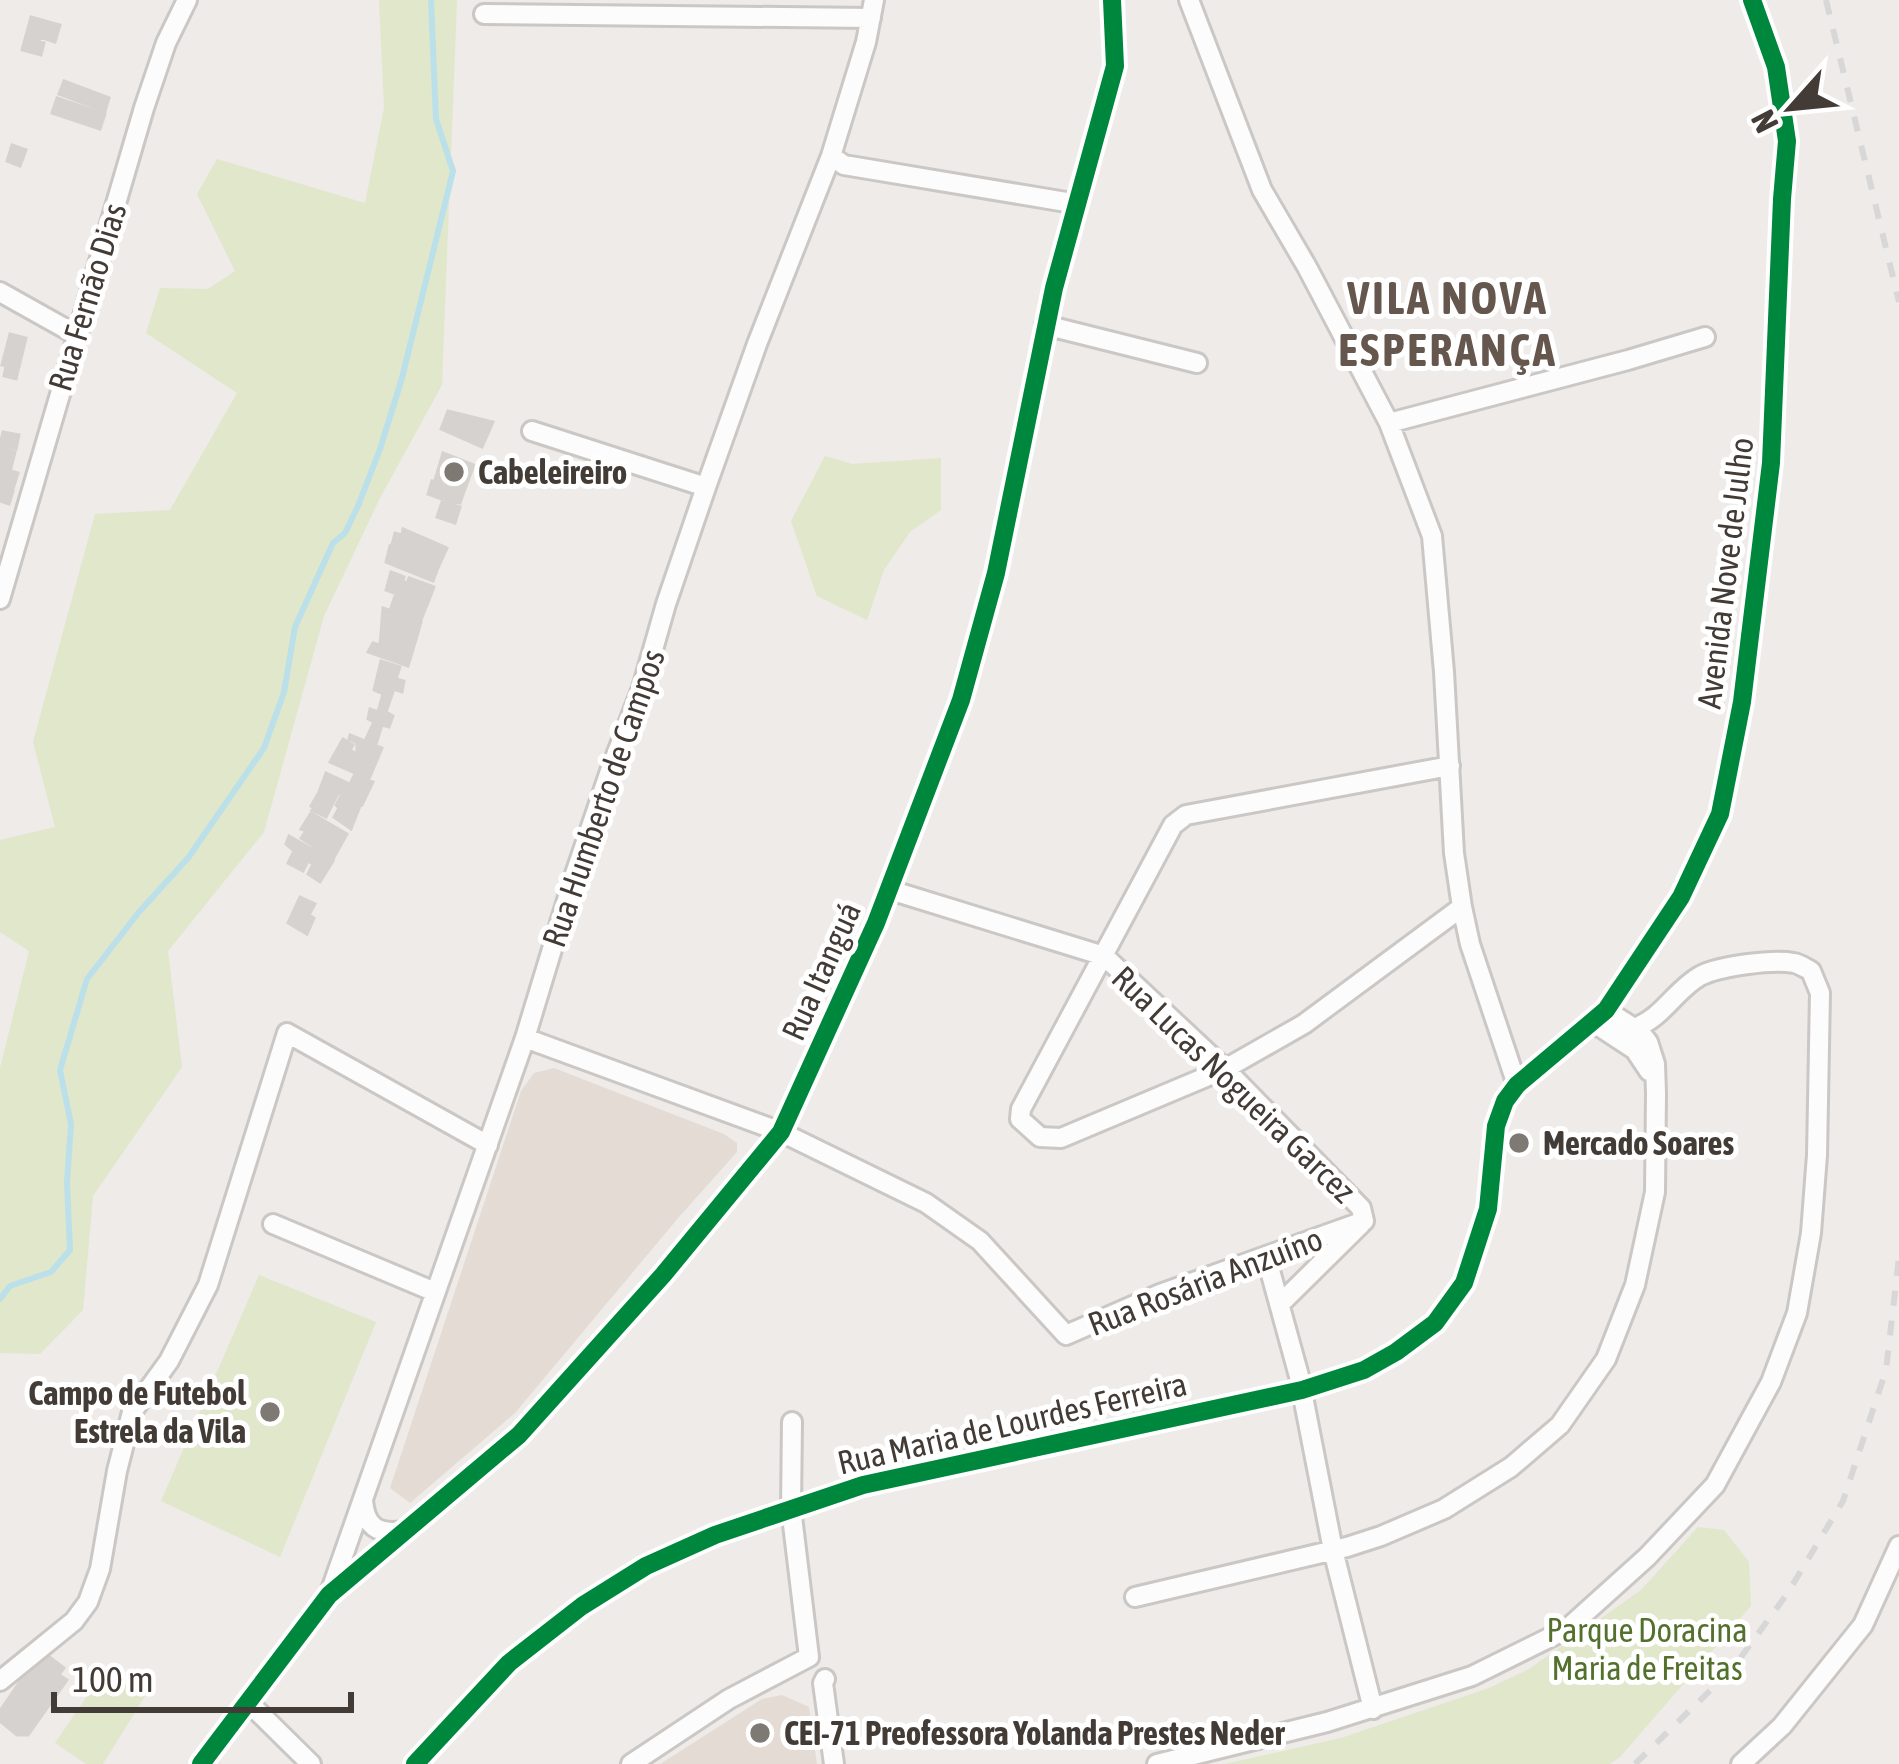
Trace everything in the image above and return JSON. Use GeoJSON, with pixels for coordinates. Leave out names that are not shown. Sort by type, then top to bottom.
{"type":"FeatureCollection","features":[{"type":"Feature","properties":{"kind":"street","name":"Rua Fernão Dias"},"geometry":{"type":"LineString","coordinates":[[0,599],[75,334],[166,43],[187,0]]}},
{"type":"Feature","properties":{"kind":"street","name":"Rua Itanguá"},"geometry":{"type":"LineString","coordinates":[[201,1764],[329,1595],[519,1435],[663,1275],[781,1132],[890,890],[961,700],[996,572],[1046,325],[1115,66],[1112,0]]}},
{"type":"Feature","properties":{"kind":"street"},"geometry":{"type":"LineString","coordinates":[[1189,0],[1262,190],[1389,423],[1432,536],[1454,853],[1462,907],[1469,944],[1517,1085]]}},
{"type":"Feature","properties":{"kind":"street","name":"Avenida Nove de Julho"},"geometry":{"type":"LineString","coordinates":[[1517,1085],[1600,1016],[1682,897],[1720,814],[1742,702],[1771,463],[1787,141],[1776,67],[1752,0]]}},
{"type":"Feature","properties":{"kind":"street"},"geometry":{"type":"LineString","coordinates":[[484,14],[872,9]]}},
{"type":"Feature","properties":{"kind":"street","name":"Rua Humberto de Campos"},"geometry":{"type":"LineString","coordinates":[[329,1595],[525,1038],[574,877],[642,688],[706,488],[831,156],[872,9]]}},
{"type":"Feature","properties":{"kind":"street"},"geometry":{"type":"LineString","coordinates":[[831,156],[844,165],[1078,204]]}},
{"type":"Feature","properties":{"kind":"street"},"geometry":{"type":"LineString","coordinates":[[0,292],[75,334]]}},
{"type":"Feature","properties":{"kind":"street"},"geometry":{"type":"LineString","coordinates":[[1046,325],[1196,363]]}},
{"type":"Feature","properties":{"kind":"street"},"geometry":{"type":"LineString","coordinates":[[1389,423],[1705,337]]}},
{"type":"Feature","properties":{"kind":"street"},"geometry":{"type":"LineString","coordinates":[[532,431],[706,488]]}},
{"type":"Feature","properties":{"kind":"street"},"geometry":{"type":"LineString","coordinates":[[1450,766],[1186,815],[1173,825],[1020,1119],[1040,1137],[1061,1138],[1226,1070],[1304,1024],[1462,907]]}},
{"type":"Feature","properties":{"kind":"street","name":"Rua Lucas Nogueira Garcez"},"geometry":{"type":"LineString","coordinates":[[890,890],[1104,956],[1226,1070],[1361,1208],[1364,1221]]}},
{"type":"Feature","properties":{"kind":"street"},"geometry":{"type":"LineString","coordinates":[[1135,1597],[1381,1536],[1444,1509],[1511,1467],[1559,1425],[1606,1359],[1635,1285],[1655,1192],[1657,1038],[1673,1001],[1683,988],[1716,969],[1792,962],[1810,971],[1820,993],[1820,1073],[1811,1233],[1797,1313],[1771,1382],[1715,1485],[1647,1557],[1567,1629],[1472,1676],[1373,1709],[1157,1764]]}},
{"type":"Feature","properties":{"kind":"street"},"geometry":{"type":"LineString","coordinates":[[1656,1093],[1630,1038],[1634,1028],[1673,1001]]}},
{"type":"Feature","properties":{"kind":"street"},"geometry":{"type":"LineString","coordinates":[[1600,1016],[1634,1028],[1648,1042],[1655,1064]]}},
{"type":"Feature","properties":{"kind":"street"},"geometry":{"type":"LineString","coordinates":[[1600,1016],[1635,1050]]}},
{"type":"Feature","properties":{"kind":"street"},"geometry":{"type":"LineString","coordinates":[[0,1681],[74,1621],[88,1602],[100,1569],[132,1412],[170,1361],[208,1286],[286,1033],[488,1144]]}},
{"type":"Feature","properties":{"kind":"street"},"geometry":{"type":"LineString","coordinates":[[525,1038],[781,1132]]}},
{"type":"Feature","properties":{"kind":"street","name":"Rua Maria de Lourdes Ferreira"},"geometry":{"type":"LineString","coordinates":[[415,1764],[509,1663],[582,1606],[646,1566],[715,1535],[863,1485],[1302,1390],[1364,1370],[1396,1352],[1435,1323],[1464,1283],[1488,1209],[1496,1126],[1517,1085]]}},
{"type":"Feature","properties":{"kind":"street","name":"Rua Rosária Anzuíno"},"geometry":{"type":"LineString","coordinates":[[781,1132],[926,1203],[980,1241],[1066,1335],[1160,1294],[1364,1221]]}},
{"type":"Feature","properties":{"kind":"street","name":"Rua Rosária Anzuíno"},"geometry":{"type":"LineString","coordinates":[[1280,1304],[1364,1221]]}},
{"type":"Feature","properties":{"kind":"street"},"geometry":{"type":"LineString","coordinates":[[273,1224],[435,1292]]}},
{"type":"Feature","properties":{"kind":"street"},"geometry":{"type":"LineString","coordinates":[[1266,1256],[1302,1390],[1333,1550],[1373,1709]]}},
{"type":"Feature","properties":{"kind":"street"},"geometry":{"type":"LineString","coordinates":[[631,1764],[730,1699],[809,1657],[791,1508],[792,1421]]}},
{"type":"Feature","properties":{"kind":"street"},"geometry":{"type":"LineString","coordinates":[[362,1497],[370,1523],[385,1533],[403,1531]]}},
{"type":"Feature","properties":{"kind":"street"},"geometry":{"type":"LineString","coordinates":[[1741,1764],[1782,1726],[1863,1625],[1899,1546]]}},
{"type":"Feature","properties":{"kind":"street"},"geometry":{"type":"LineString","coordinates":[[825,1679],[834,1764]]}},
{"type":"Feature","properties":{"kind":"street"},"geometry":{"type":"LineString","coordinates":[[248,1703],[311,1764]]}},
{"type":"Feature","properties":{"kind":"shaded area"},"geometry":{"type":"Polygon","coordinates":[[[554,1068],[724,1134],[737,1143],[737,1152],[515,1413],[410,1503],[390,1488],[521,1091],[534,1073],[554,1068]]]}},
{"type":"Feature","properties":{"kind":"shaded area","name":"CEI-71 Preofessora Yolanda Prestes Neder"},"geometry":{"type":"Polygon","coordinates":[[[782,1695],[809,1707],[817,1764],[660,1764],[762,1699],[782,1695]]]}},
{"type":"Feature","properties":{"kind":"green space"},"geometry":{"type":"Polygon","coordinates":[[[379,0],[457,0],[442,385],[380,498],[324,616],[264,832],[168,951],[182,1067],[93,1196],[83,1310],[40,1354],[0,1353],[0,1068],[29,951],[0,932],[0,840],[55,827],[33,742],[95,514],[170,510],[237,393],[146,333],[160,288],[208,289],[235,271],[197,194],[217,159],[365,203],[384,108],[379,0]]]}},
{"type":"Feature","properties":{"kind":"green space"},"geometry":{"type":"Polygon","coordinates":[[[825,456],[852,464],[941,458],[941,510],[910,532],[884,570],[867,620],[817,596],[791,521],[825,456]]]}},
{"type":"Feature","properties":{"kind":"green space","name":"Campo de Futebol Estrela da Vila"},"geometry":{"type":"Polygon","coordinates":[[[259,1275],[376,1322],[280,1557],[161,1501],[259,1275]]]}},
{"type":"Feature","properties":{"kind":"green space","name":"Parque Doracina Maria de Freitas"},"geometry":{"type":"Polygon","coordinates":[[[1698,1527],[1724,1530],[1749,1562],[1751,1606],[1610,1764],[1225,1764],[1341,1738],[1489,1688],[1529,1669],[1641,1590],[1698,1527]]]}},
{"type":"Feature","properties":{"kind":"green space"},"geometry":{"type":"Polygon","coordinates":[[[105,1670],[145,1696],[103,1764],[86,1764],[55,1743],[105,1670]]]}},
{"type":"Feature","properties":{"kind":"building"},"geometry":{"type":"Polygon","coordinates":[[[31,17],[60,25],[55,42],[40,37],[39,42],[44,43],[41,55],[22,50],[31,17]]]}},
{"type":"Feature","properties":{"kind":"building"},"geometry":{"type":"Polygon","coordinates":[[[64,81],[109,98],[105,111],[59,94],[64,81]]]}},
{"type":"Feature","properties":{"kind":"building"},"geometry":{"type":"Polygon","coordinates":[[[57,98],[105,114],[100,129],[52,113],[57,98]]]}},
{"type":"Feature","properties":{"kind":"building"},"geometry":{"type":"Polygon","coordinates":[[[12,145],[26,150],[20,166],[7,161],[12,145]]]}},
{"type":"Feature","properties":{"kind":"building"},"geometry":{"type":"Polygon","coordinates":[[[10,334],[26,338],[16,379],[4,376],[6,366],[2,365],[10,334]]]}},
{"type":"Feature","properties":{"kind":"building"},"geometry":{"type":"Polygon","coordinates":[[[448,411],[493,422],[482,447],[441,429],[448,411]]]}},
{"type":"Feature","properties":{"kind":"building"},"geometry":{"type":"Polygon","coordinates":[[[3,432],[19,435],[16,449],[0,445],[3,432]]]}},
{"type":"Feature","properties":{"kind":"building"},"geometry":{"type":"Polygon","coordinates":[[[0,448],[15,452],[11,468],[0,465],[0,448]]]}},
{"type":"Feature","properties":{"kind":"building","name":"Cabeleireiro"},"geometry":{"type":"Polygon","coordinates":[[[443,453],[474,465],[462,497],[453,493],[453,486],[435,480],[443,453]]]}},
{"type":"Feature","properties":{"kind":"building"},"geometry":{"type":"Polygon","coordinates":[[[0,468],[18,473],[13,489],[0,486],[0,468]]]}},
{"type":"Feature","properties":{"kind":"building"},"geometry":{"type":"Polygon","coordinates":[[[432,481],[451,487],[450,494],[462,497],[460,503],[428,494],[432,481]]]}},
{"type":"Feature","properties":{"kind":"building"},"geometry":{"type":"Polygon","coordinates":[[[0,488],[13,491],[9,504],[0,501],[0,488]]]}},
{"type":"Feature","properties":{"kind":"building"},"geometry":{"type":"Polygon","coordinates":[[[442,502],[460,507],[455,523],[437,517],[442,502]]]}},
{"type":"Feature","properties":{"kind":"building"},"geometry":{"type":"Polygon","coordinates":[[[403,529],[447,548],[438,568],[392,545],[395,533],[402,535],[403,529]]]}},
{"type":"Feature","properties":{"kind":"building"},"geometry":{"type":"Polygon","coordinates":[[[390,546],[425,560],[424,564],[437,570],[433,581],[386,562],[390,546]]]}},
{"type":"Feature","properties":{"kind":"building"},"geometry":{"type":"Polygon","coordinates":[[[391,572],[407,583],[409,578],[434,587],[427,605],[386,590],[391,572]]]}},
{"type":"Feature","properties":{"kind":"building"},"geometry":{"type":"Polygon","coordinates":[[[395,596],[426,607],[421,620],[391,608],[395,596]]]}},
{"type":"Feature","properties":{"kind":"building"},"geometry":{"type":"Polygon","coordinates":[[[383,608],[421,622],[417,636],[398,631],[395,650],[411,656],[408,666],[368,652],[373,643],[380,645],[383,608]]]}},
{"type":"Feature","properties":{"kind":"building"},"geometry":{"type":"Polygon","coordinates":[[[398,631],[417,636],[411,656],[395,650],[398,631]]]}},
{"type":"Feature","properties":{"kind":"building"},"geometry":{"type":"Polygon","coordinates":[[[381,661],[400,667],[396,679],[404,681],[402,692],[394,689],[386,712],[393,716],[389,727],[382,725],[376,744],[366,739],[374,722],[368,719],[370,709],[378,712],[383,694],[374,690],[381,661]]]}},
{"type":"Feature","properties":{"kind":"building"},"geometry":{"type":"Polygon","coordinates":[[[350,735],[382,748],[369,779],[330,762],[343,739],[357,754],[357,743],[350,735]]]}},
{"type":"Feature","properties":{"kind":"building"},"geometry":{"type":"Polygon","coordinates":[[[326,773],[350,784],[355,774],[373,782],[362,805],[326,787],[319,792],[326,773]]]}},
{"type":"Feature","properties":{"kind":"building"},"geometry":{"type":"Polygon","coordinates":[[[326,789],[337,795],[326,817],[311,806],[326,789]]]}},
{"type":"Feature","properties":{"kind":"building"},"geometry":{"type":"Polygon","coordinates":[[[341,796],[360,806],[351,829],[334,817],[341,796]]]}},
{"type":"Feature","properties":{"kind":"building"},"geometry":{"type":"Polygon","coordinates":[[[311,813],[347,834],[333,859],[301,838],[311,813]]]}},
{"type":"Feature","properties":{"kind":"building"},"geometry":{"type":"Polygon","coordinates":[[[289,836],[333,861],[320,882],[308,874],[313,864],[308,861],[303,871],[288,863],[294,851],[286,844],[289,836]]]}},
{"type":"Feature","properties":{"kind":"building"},"geometry":{"type":"Polygon","coordinates":[[[300,897],[315,904],[307,934],[288,923],[300,897]]]}},
{"type":"Feature","properties":{"kind":"building"},"geometry":{"type":"Polygon","coordinates":[[[47,1655],[64,1668],[59,1675],[67,1680],[28,1735],[17,1735],[0,1721],[0,1711],[36,1658],[40,1663],[47,1655]]]}},
{"type":"Feature","properties":{"kind":"waterway"},"geometry":{"type":"LineString","coordinates":[[0,1299],[10,1286],[51,1272],[70,1250],[71,1124],[60,1070],[87,979],[188,858],[264,748],[284,692],[295,627],[333,543],[345,533],[358,506],[380,449],[453,171],[436,119],[431,0]]}},
{"type":"Feature","properties":{"kind":"railway"},"geometry":{"type":"LineString","coordinates":[[1826,0],[1899,302]]}},
{"type":"Feature","properties":{"kind":"railway"},"geometry":{"type":"LineString","coordinates":[[1635,1764],[1733,1668],[1787,1594],[1843,1501],[1886,1370],[1899,1257]]}},
{"type":"Feature","properties":{"kind":"cycle path"},"geometry":{"type":"LineString","coordinates":[[201,1764],[329,1595],[519,1435],[663,1275],[781,1132],[876,923],[961,700],[996,573],[1054,288],[1115,66],[1112,0]]}},
{"type":"Feature","properties":{"kind":"cycle path"},"geometry":{"type":"LineString","coordinates":[[415,1764],[509,1663],[582,1606],[646,1566],[715,1535],[863,1485],[1302,1390],[1364,1370],[1435,1323],[1464,1283],[1488,1209],[1496,1126],[1505,1101],[1517,1085],[1606,1010],[1681,897],[1720,814],[1742,702],[1771,463],[1787,141],[1776,67],[1752,0]]}},
{"type":"Feature","properties":{"kind":"place","name":"Cabeleireiro"},"geometry":{"type":"Point","coordinates":[454,472]}},
{"type":"Feature","properties":{"kind":"place","name":"Mercado Soares"},"geometry":{"type":"Point","coordinates":[1519,1143]}},
{"type":"Feature","properties":{"kind":"place","name":"Campo de Futebol Estrela da Vila"},"geometry":{"type":"Point","coordinates":[270,1412]}},
{"type":"Feature","properties":{"kind":"place","name":"CEI-71 Preofessora Yolanda Prestes Neder"},"geometry":{"type":"Point","coordinates":[760,1733]}},
{"type":"Feature","properties":{"kind":"district","name":"VILA NOVA ESPERANÇA"},"geometry":{"type":"Point","coordinates":[1448,324]}}]}
